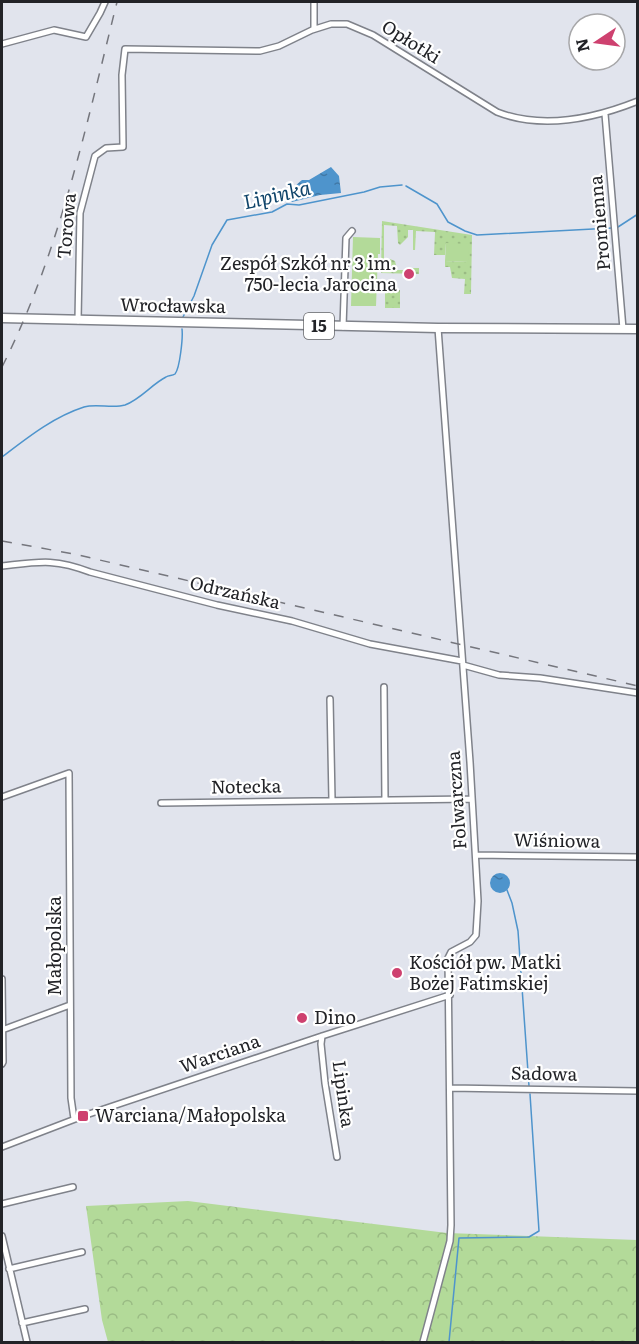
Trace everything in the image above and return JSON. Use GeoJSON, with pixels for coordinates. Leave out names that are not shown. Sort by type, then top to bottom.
{"type":"FeatureCollection","features":[{"type":"Feature","properties":{"kind":"main road","name":"Wrocławska"},"geometry":{"type":"LineString","coordinates":[[2,318],[343,327],[638,329]]}},
{"type":"Feature","properties":{"kind":"street"},"geometry":{"type":"LineString","coordinates":[[2,44],[54,30],[87,37],[105,2]]}},
{"type":"Feature","properties":{"kind":"street"},"geometry":{"type":"LineString","coordinates":[[314,2],[314,29]]}},
{"type":"Feature","properties":{"kind":"street","name":"Opłotki"},"geometry":{"type":"LineString","coordinates":[[125,49],[260,51],[279,46],[314,29],[346,24],[356,27],[418,63],[481,103],[516,119],[532,122],[551,121],[605,114],[638,101]]}},
{"type":"Feature","properties":{"kind":"street","name":"Torowa"},"geometry":{"type":"LineString","coordinates":[[78,321],[80,213],[95,156],[106,148],[123,147],[122,75],[125,49]]}},
{"type":"Feature","properties":{"kind":"street","name":"Promienna"},"geometry":{"type":"LineString","coordinates":[[605,114],[623,329]]}},
{"type":"Feature","properties":{"kind":"street"},"geometry":{"type":"LineString","coordinates":[[343,327],[346,238],[352,231]]}},
{"type":"Feature","properties":{"kind":"street","name":"Folwarczna"},"geometry":{"type":"LineString","coordinates":[[423,1342],[446,1256],[451,1225],[448,958],[457,948],[474,939],[477,931],[478,901],[438,328]]}},
{"type":"Feature","properties":{"kind":"street","name":"Odrzańska"},"geometry":{"type":"LineString","coordinates":[[2,566],[45,562],[71,564],[90,572],[182,596],[292,621],[370,644],[463,663],[499,675],[540,678],[638,693]]}},
{"type":"Feature","properties":{"kind":"street"},"geometry":{"type":"LineString","coordinates":[[384,687],[385,800]]}},
{"type":"Feature","properties":{"kind":"street"},"geometry":{"type":"LineString","coordinates":[[330,699],[332,800]]}},
{"type":"Feature","properties":{"kind":"street","name":"Małopolska"},"geometry":{"type":"LineString","coordinates":[[2,797],[69,773],[71,1098],[74,1119]]}},
{"type":"Feature","properties":{"kind":"street","name":"Notecka"},"geometry":{"type":"LineString","coordinates":[[161,803],[472,799]]}},
{"type":"Feature","properties":{"kind":"street","name":"Wiśniowa"},"geometry":{"type":"LineString","coordinates":[[476,855],[638,857]]}},
{"type":"Feature","properties":{"kind":"street"},"geometry":{"type":"LineString","coordinates":[[2,979],[2,1064]]}},
{"type":"Feature","properties":{"kind":"street","name":"Warciana"},"geometry":{"type":"LineString","coordinates":[[2,1147],[74,1119],[450,995]]}},
{"type":"Feature","properties":{"kind":"street"},"geometry":{"type":"LineString","coordinates":[[2,1030],[70,1005]]}},
{"type":"Feature","properties":{"kind":"street","name":"Lipinka"},"geometry":{"type":"LineString","coordinates":[[322,1036],[321,1044],[337,1157]]}},
{"type":"Feature","properties":{"kind":"street","name":"Sadowa"},"geometry":{"type":"LineString","coordinates":[[450,1088],[638,1091]]}},
{"type":"Feature","properties":{"kind":"street"},"geometry":{"type":"LineString","coordinates":[[2,1204],[73,1187]]}},
{"type":"Feature","properties":{"kind":"street"},"geometry":{"type":"LineString","coordinates":[[2,1236],[27,1342]]}},
{"type":"Feature","properties":{"kind":"street"},"geometry":{"type":"LineString","coordinates":[[9,1269],[82,1252]]}},
{"type":"Feature","properties":{"kind":"street"},"geometry":{"type":"LineString","coordinates":[[22,1323],[85,1309]]}},
{"type":"Feature","properties":{"kind":"green space"},"geometry":{"type":"Polygon","coordinates":[[[382,221],[472,235],[471,294],[464,294],[465,279],[452,278],[450,267],[445,267],[445,261],[468,262],[446,243],[445,255],[434,255],[435,232],[416,231],[415,250],[413,250],[413,230],[408,230],[408,237],[400,245],[397,226],[384,225],[384,272],[388,271],[387,262],[390,259],[395,261],[397,270],[419,268],[419,274],[381,273],[382,221]]]}},
{"type":"Feature","properties":{"kind":"green space"},"geometry":{"type":"Polygon","coordinates":[[[353,237],[380,238],[376,306],[351,306],[353,237]]]}},
{"type":"Feature","properties":{"kind":"green space"},"geometry":{"type":"Polygon","coordinates":[[[446,243],[469,244],[468,262],[445,261],[446,243]]]}},
{"type":"Feature","properties":{"kind":"green space"},"geometry":{"type":"Polygon","coordinates":[[[400,290],[400,308],[385,308],[385,291],[400,290]]]}},
{"type":"Feature","properties":{"kind":"green space"},"geometry":{"type":"Polygon","coordinates":[[[188,1201],[447,1233],[637,1240],[637,1342],[108,1342],[102,1320],[86,1206],[188,1201]]]}},
{"type":"Feature","properties":{"kind":"water"},"geometry":{"type":"Polygon","coordinates":[[[331,167],[339,176],[341,193],[320,195],[292,202],[288,196],[302,180],[309,180],[331,167]]]}},
{"type":"Feature","properties":{"kind":"water"},"geometry":{"type":"Polygon","coordinates":[[[500,873],[507,876],[510,883],[507,890],[500,893],[493,890],[490,883],[493,876],[500,873]]]}},
{"type":"Feature","properties":{"kind":"waterway","name":"Lipinka"},"geometry":{"type":"LineString","coordinates":[[183,317],[194,296],[212,245],[227,220],[272,212],[287,204],[299,205],[380,187],[402,185]]}},
{"type":"Feature","properties":{"kind":"waterway","name":"Lipinka"},"geometry":{"type":"LineString","coordinates":[[406,186],[437,204],[448,222],[477,235],[612,228]]}},
{"type":"Feature","properties":{"kind":"waterway","name":"Lipinka"},"geometry":{"type":"LineString","coordinates":[[618,227],[638,214]]}},
{"type":"Feature","properties":{"kind":"waterway","name":"Lipinka"},"geometry":{"type":"LineString","coordinates":[[2,457],[62,416],[89,406],[125,405],[167,376],[175,374],[180,359],[182,329]]}},
{"type":"Feature","properties":{"kind":"waterway"},"geometry":{"type":"LineString","coordinates":[[507,890],[518,931],[529,1086]]}},
{"type":"Feature","properties":{"kind":"waterway"},"geometry":{"type":"LineString","coordinates":[[449,1342],[459,1238],[529,1237],[539,1231],[530,1094]]}},
{"type":"Feature","properties":{"kind":"railway"},"geometry":{"type":"LineString","coordinates":[[2,367],[40,279],[56,234],[70,188],[117,2]]}},
{"type":"Feature","properties":{"kind":"railway"},"geometry":{"type":"LineString","coordinates":[[2,541],[74,554],[638,686]]}},
{"type":"Feature","properties":{"kind":"place","name":"Zespół Szkół nr 3 im. 750-lecia Jarocina"},"geometry":{"type":"Point","coordinates":[409,274]}},
{"type":"Feature","properties":{"kind":"place","name":"Kościół pw. Matki Bożej Fatimskiej"},"geometry":{"type":"Point","coordinates":[397,973]}},
{"type":"Feature","properties":{"kind":"place","name":"Dino"},"geometry":{"type":"Point","coordinates":[302,1018]}},
{"type":"Feature","properties":{"kind":"place","name":"Warciana/Małopolska"},"geometry":{"type":"Point","coordinates":[83,1116]}}]}
